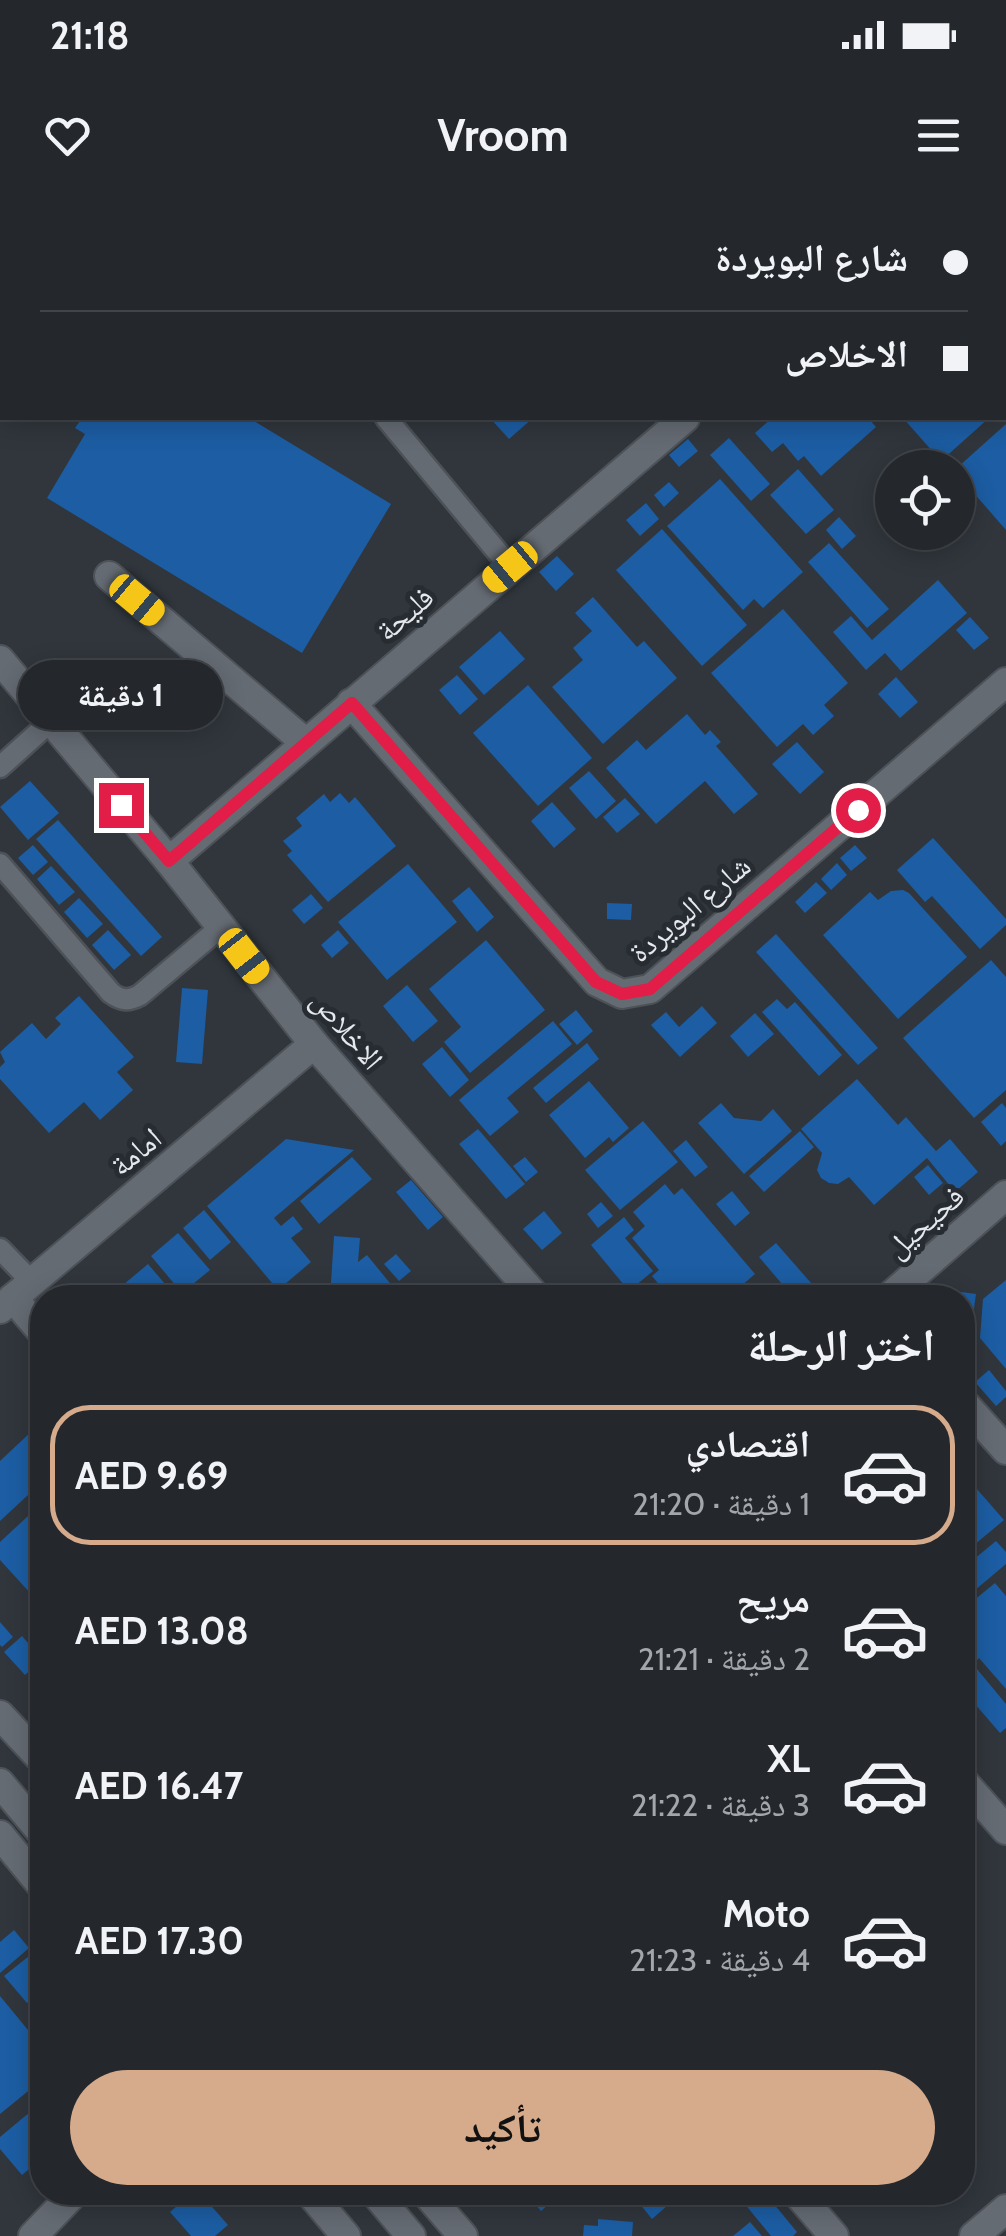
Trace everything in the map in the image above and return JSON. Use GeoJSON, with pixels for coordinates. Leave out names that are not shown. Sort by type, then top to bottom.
{"type":"FeatureCollection","features":[{"type":"Feature","properties":{"kind":"street","name":"فليحة"},"geometry":{"type":"LineString","coordinates":[[169,861],[683,420]]}},
{"type":"Feature","properties":{"kind":"street"},"geometry":{"type":"LineString","coordinates":[[108,576],[306,743]]}},
{"type":"Feature","properties":{"kind":"street","name":"الاخلاص"},"geometry":{"type":"LineString","coordinates":[[0,660],[169,861],[314,1044],[526,1285]]}},
{"type":"Feature","properties":{"kind":"street","name":"شارع البويردة"},"geometry":{"type":"LineString","coordinates":[[352,703],[596,982],[622,994],[650,989],[1006,682]]}},
{"type":"Feature","properties":{"kind":"street","name":"امامة"},"geometry":{"type":"LineString","coordinates":[[15,1297],[314,1044]]}},
{"type":"Feature","properties":{"kind":"street","name":"فحيحيل"},"geometry":{"type":"LineString","coordinates":[[903,1285],[1006,1195]]}},
{"type":"Feature","properties":{"kind":"street"},"geometry":{"type":"LineString","coordinates":[[975,1415],[1006,1450]]}},
{"type":"Feature","properties":{"kind":"street"},"geometry":{"type":"LineString","coordinates":[[0,1715],[30,1747]]}},
{"type":"Feature","properties":{"kind":"street"},"geometry":{"type":"LineString","coordinates":[[0,1784],[30,1819]]}},
{"type":"Feature","properties":{"kind":"street"},"geometry":{"type":"LineString","coordinates":[[975,1795],[1006,1830]]}},
{"type":"Feature","properties":{"kind":"street"},"geometry":{"type":"LineString","coordinates":[[0,1835],[30,1871]]}},
{"type":"Feature","properties":{"kind":"street"},"geometry":{"type":"LineString","coordinates":[[34,2236],[63,2205]]}},
{"type":"Feature","properties":{"kind":"street"},"geometry":{"type":"LineString","coordinates":[[320,2205],[346,2236]]}},
{"type":"Feature","properties":{"kind":"street"},"geometry":{"type":"LineString","coordinates":[[385,2205],[412,2236]]}},
{"type":"Feature","properties":{"kind":"street"},"geometry":{"type":"LineString","coordinates":[[436,2205],[463,2236]]}},
{"type":"Feature","properties":{"kind":"street"},"geometry":{"type":"LineString","coordinates":[[807,2205],[834,2236]]}},
{"type":"Feature","properties":{"kind":"street"},"geometry":{"type":"LineString","coordinates":[[974,2236],[1006,2209]]}},
{"type":"Feature","properties":{"kind":"lane"},"geometry":{"type":"LineString","coordinates":[[388,420],[510,567]]}},
{"type":"Feature","properties":{"kind":"lane"},"geometry":{"type":"LineString","coordinates":[[0,767],[50,722]]}},
{"type":"Feature","properties":{"kind":"lane"},"geometry":{"type":"LineString","coordinates":[[0,864],[120,999],[140,996],[221,926]]}},
{"type":"Feature","properties":{"kind":"lane"},"geometry":{"type":"LineString","coordinates":[[0,1249],[15,1297]]}},
{"type":"Feature","properties":{"kind":"building"},"geometry":{"type":"Polygon","coordinates":[[[81,420],[252,420],[391,504],[302,653],[47,498],[85,434],[75,428],[81,420]]]}},
{"type":"Feature","properties":{"kind":"building"},"geometry":{"type":"Polygon","coordinates":[[[492,420],[531,420],[509,439],[492,420]]]}},
{"type":"Feature","properties":{"kind":"building"},"geometry":{"type":"Polygon","coordinates":[[[770,420],[870,420],[876,427],[821,476],[804,456],[798,461],[783,443],[772,452],[755,433],[770,420]]]}},
{"type":"Feature","properties":{"kind":"building"},"geometry":{"type":"Polygon","coordinates":[[[905,420],[987,420],[953,450],[931,450],[905,420]]]}},
{"type":"Feature","properties":{"kind":"building"},"geometry":{"type":"Polygon","coordinates":[[[1006,424],[1006,530],[975,494],[975,452],[1006,424]]]}},
{"type":"Feature","properties":{"kind":"building"},"geometry":{"type":"Polygon","coordinates":[[[729,438],[770,484],[751,501],[710,455],[729,438]]]}},
{"type":"Feature","properties":{"kind":"building"},"geometry":{"type":"Polygon","coordinates":[[[688,439],[698,451],[679,467],[669,455],[688,439]]]}},
{"type":"Feature","properties":{"kind":"building"},"geometry":{"type":"Polygon","coordinates":[[[798,469],[834,510],[806,534],[770,495],[798,469]]]}},
{"type":"Feature","properties":{"kind":"building"},"geometry":{"type":"Polygon","coordinates":[[[720,479],[803,572],[763,608],[754,599],[743,610],[667,526],[720,479]]]}},
{"type":"Feature","properties":{"kind":"building"},"geometry":{"type":"Polygon","coordinates":[[[669,482],[679,493],[664,507],[654,495],[669,482]]]}},
{"type":"Feature","properties":{"kind":"building"},"geometry":{"type":"Polygon","coordinates":[[[646,503],[659,519],[640,536],[626,520],[646,503]]]}},
{"type":"Feature","properties":{"kind":"building"},"geometry":{"type":"Polygon","coordinates":[[[839,517],[856,536],[842,549],[826,530],[839,517]]]}},
{"type":"Feature","properties":{"kind":"building"},"geometry":{"type":"Polygon","coordinates":[[[662,529],[747,625],[702,666],[616,570],[662,529]]]}},
{"type":"Feature","properties":{"kind":"building"},"geometry":{"type":"Polygon","coordinates":[[[829,543],[889,609],[867,628],[808,562],[829,543]]]}},
{"type":"Feature","properties":{"kind":"building"},"geometry":{"type":"Polygon","coordinates":[[[557,556],[574,574],[556,591],[539,572],[557,556]]]}},
{"type":"Feature","properties":{"kind":"building"},"geometry":{"type":"Polygon","coordinates":[[[938,580],[967,613],[901,671],[885,653],[866,670],[833,632],[851,616],[872,640],[938,580]]]}},
{"type":"Feature","properties":{"kind":"building"},"geometry":{"type":"Polygon","coordinates":[[[593,597],[637,647],[644,641],[677,678],[603,744],[552,687],[583,660],[573,648],[592,631],[575,613],[593,597]]]}},
{"type":"Feature","properties":{"kind":"building"},"geometry":{"type":"Polygon","coordinates":[[[783,609],[848,683],[824,705],[834,716],[813,735],[803,724],[777,747],[711,673],[783,609]]]}},
{"type":"Feature","properties":{"kind":"building"},"geometry":{"type":"Polygon","coordinates":[[[970,617],[989,638],[974,650],[956,630],[970,617]]]}},
{"type":"Feature","properties":{"kind":"building"},"geometry":{"type":"Polygon","coordinates":[[[500,631],[525,659],[484,695],[459,667],[500,631]]]}},
{"type":"Feature","properties":{"kind":"building"},"geometry":{"type":"Polygon","coordinates":[[[457,675],[478,699],[460,715],[439,690],[457,675]]]}},
{"type":"Feature","properties":{"kind":"building"},"geometry":{"type":"Polygon","coordinates":[[[896,677],[918,702],[900,718],[878,694],[896,677]]]}},
{"type":"Feature","properties":{"kind":"building"},"geometry":{"type":"Polygon","coordinates":[[[528,685],[592,758],[538,806],[473,733],[528,685]]]}},
{"type":"Feature","properties":{"kind":"building"},"geometry":{"type":"Polygon","coordinates":[[[687,714],[705,735],[710,730],[721,742],[716,746],[758,794],[734,814],[705,781],[656,824],[606,768],[637,740],[646,750],[687,714]]]}},
{"type":"Feature","properties":{"kind":"building"},"geometry":{"type":"Polygon","coordinates":[[[797,742],[824,772],[800,794],[772,764],[797,742]]]}},
{"type":"Feature","properties":{"kind":"building"},"geometry":{"type":"Polygon","coordinates":[[[589,771],[616,801],[596,819],[569,788],[589,771]]]}},
{"type":"Feature","properties":{"kind":"building"},"geometry":{"type":"Polygon","coordinates":[[[30,781],[59,813],[28,840],[0,807],[30,781]]]}},
{"type":"Feature","properties":{"kind":"building"},"geometry":{"type":"Polygon","coordinates":[[[340,793],[349,803],[355,797],[396,846],[328,902],[287,855],[292,851],[283,841],[302,826],[296,818],[324,794],[330,802],[340,793]]]}},
{"type":"Feature","properties":{"kind":"building"},"geometry":{"type":"Polygon","coordinates":[[[625,798],[640,814],[617,833],[603,817],[625,798]]]}},
{"type":"Feature","properties":{"kind":"building"},"geometry":{"type":"Polygon","coordinates":[[[552,802],[576,829],[554,848],[531,821],[552,802]]]}},
{"type":"Feature","properties":{"kind":"building"},"geometry":{"type":"Polygon","coordinates":[[[58,820],[162,937],[141,956],[36,839],[58,820]]]}},
{"type":"Feature","properties":{"kind":"building"},"geometry":{"type":"Polygon","coordinates":[[[933,838],[1006,919],[1006,925],[980,949],[932,896],[925,902],[897,870],[933,838]]]}},
{"type":"Feature","properties":{"kind":"building"},"geometry":{"type":"Polygon","coordinates":[[[33,845],[48,862],[33,875],[18,858],[33,845]]]}},
{"type":"Feature","properties":{"kind":"building"},"geometry":{"type":"Polygon","coordinates":[[[855,845],[867,858],[851,871],[840,858],[855,845]]]}},
{"type":"Feature","properties":{"kind":"building"},"geometry":{"type":"Polygon","coordinates":[[[837,863],[847,875],[831,890],[821,879],[837,863]]]}},
{"type":"Feature","properties":{"kind":"building"},"geometry":{"type":"Polygon","coordinates":[[[408,864],[457,922],[387,980],[338,922],[408,864]]]}},
{"type":"Feature","properties":{"kind":"building"},"geometry":{"type":"Polygon","coordinates":[[[51,866],[75,892],[59,905],[37,879],[51,866]]]}},
{"type":"Feature","properties":{"kind":"building"},"geometry":{"type":"Polygon","coordinates":[[[816,882],[827,893],[805,913],[795,902],[816,882]]]}},
{"type":"Feature","properties":{"kind":"building"},"geometry":{"type":"Polygon","coordinates":[[[469,887],[494,917],[477,932],[452,901],[469,887]]]}},
{"type":"Feature","properties":{"kind":"building"},"geometry":{"type":"Polygon","coordinates":[[[903,890],[967,957],[898,1019],[823,935],[870,892],[878,900],[891,891],[903,890]]]}},
{"type":"Feature","properties":{"kind":"building"},"geometry":{"type":"Polygon","coordinates":[[[311,894],[323,908],[304,924],[292,910],[311,894]]]}},
{"type":"Feature","properties":{"kind":"building"},"geometry":{"type":"Polygon","coordinates":[[[79,898],[103,924],[87,938],[64,912],[79,898]]]}},
{"type":"Feature","properties":{"kind":"building"},"geometry":{"type":"Polygon","coordinates":[[[607,903],[632,904],[631,920],[607,919],[607,903]]]}},
{"type":"Feature","properties":{"kind":"building"},"geometry":{"type":"Polygon","coordinates":[[[108,930],[131,955],[114,970],[92,945],[108,930]]]}},
{"type":"Feature","properties":{"kind":"building"},"geometry":{"type":"Polygon","coordinates":[[[338,930],[349,943],[332,958],[321,945],[338,930]]]}},
{"type":"Feature","properties":{"kind":"building"},"geometry":{"type":"Polygon","coordinates":[[[776,934],[878,1048],[858,1065],[756,952],[776,934]]]}},
{"type":"Feature","properties":{"kind":"building"},"geometry":{"type":"Polygon","coordinates":[[[486,940],[545,1010],[470,1073],[444,1042],[461,1027],[429,989],[486,940]]]}},
{"type":"Feature","properties":{"kind":"building"},"geometry":{"type":"Polygon","coordinates":[[[991,960],[1006,977],[1006,1090],[974,1118],[903,1038],[991,960]]]}},
{"type":"Feature","properties":{"kind":"building"},"geometry":{"type":"Polygon","coordinates":[[[407,985],[438,1021],[413,1042],[383,1006],[407,985]]]}},
{"type":"Feature","properties":{"kind":"building"},"geometry":{"type":"Polygon","coordinates":[[[182,988],[208,990],[202,1064],[176,1062],[182,988]]]}},
{"type":"Feature","properties":{"kind":"building"},"geometry":{"type":"Polygon","coordinates":[[[79,996],[134,1057],[117,1072],[133,1090],[100,1120],[84,1102],[49,1133],[0,1079],[0,1067],[5,1062],[0,1052],[32,1023],[46,1039],[61,1024],[55,1018],[79,996]]]}},
{"type":"Feature","properties":{"kind":"building"},"geometry":{"type":"Polygon","coordinates":[[[777,999],[787,1009],[795,1002],[842,1055],[819,1076],[762,1012],[777,999]]]}},
{"type":"Feature","properties":{"kind":"building"},"geometry":{"type":"Polygon","coordinates":[[[702,1006],[717,1023],[680,1057],[651,1025],[666,1012],[679,1027],[702,1006]]]}},
{"type":"Feature","properties":{"kind":"building"},"geometry":{"type":"Polygon","coordinates":[[[576,1010],[593,1031],[577,1045],[559,1024],[576,1010]]]}},
{"type":"Feature","properties":{"kind":"building"},"geometry":{"type":"Polygon","coordinates":[[[755,1013],[774,1034],[748,1057],[730,1036],[755,1013]]]}},
{"type":"Feature","properties":{"kind":"building"},"geometry":{"type":"Polygon","coordinates":[[[553,1021],[572,1044],[507,1098],[519,1112],[490,1136],[459,1100],[553,1021]]]}},
{"type":"Feature","properties":{"kind":"building"},"geometry":{"type":"Polygon","coordinates":[[[587,1043],[599,1059],[546,1103],[533,1088],[587,1043]]]}},
{"type":"Feature","properties":{"kind":"building"},"geometry":{"type":"Polygon","coordinates":[[[442,1047],[469,1080],[450,1097],[422,1064],[442,1047]]]}},
{"type":"Feature","properties":{"kind":"building"},"geometry":{"type":"Polygon","coordinates":[[[857,1079],[898,1125],[906,1117],[936,1151],[950,1139],[978,1172],[955,1192],[927,1158],[874,1205],[849,1177],[838,1184],[821,1178],[817,1170],[822,1153],[801,1129],[857,1079]]]}},
{"type":"Feature","properties":{"kind":"building"},"geometry":{"type":"Polygon","coordinates":[[[589,1081],[629,1128],[613,1142],[609,1137],[585,1158],[549,1115],[589,1081]]]}},
{"type":"Feature","properties":{"kind":"building"},"geometry":{"type":"Polygon","coordinates":[[[721,1103],[734,1118],[761,1121],[773,1109],[792,1131],[744,1174],[698,1123],[721,1103]]]}},
{"type":"Feature","properties":{"kind":"building"},"geometry":{"type":"Polygon","coordinates":[[[1002,1103],[1006,1108],[1006,1141],[1001,1146],[981,1122],[1002,1103]]]}},
{"type":"Feature","properties":{"kind":"building"},"geometry":{"type":"Polygon","coordinates":[[[643,1121],[678,1162],[620,1210],[585,1170],[643,1121]]]}},
{"type":"Feature","properties":{"kind":"building"},"geometry":{"type":"Polygon","coordinates":[[[478,1129],[525,1184],[506,1199],[459,1144],[478,1129]]]}},
{"type":"Feature","properties":{"kind":"building"},"geometry":{"type":"Polygon","coordinates":[[[800,1131],[814,1147],[764,1192],[749,1176],[800,1131]]]}},
{"type":"Feature","properties":{"kind":"building"},"geometry":{"type":"Polygon","coordinates":[[[286,1139],[354,1150],[274,1218],[281,1226],[293,1216],[303,1229],[291,1238],[311,1262],[284,1285],[274,1285],[207,1206],[286,1139]]]}},
{"type":"Feature","properties":{"kind":"building"},"geometry":{"type":"Polygon","coordinates":[[[686,1140],[708,1167],[695,1177],[673,1151],[686,1140]]]}},
{"type":"Feature","properties":{"kind":"building"},"geometry":{"type":"Polygon","coordinates":[[[352,1157],[372,1179],[319,1224],[300,1201],[352,1157]]]}},
{"type":"Feature","properties":{"kind":"building"},"geometry":{"type":"Polygon","coordinates":[[[525,1157],[538,1172],[526,1182],[513,1166],[525,1157]]]}},
{"type":"Feature","properties":{"kind":"building"},"geometry":{"type":"Polygon","coordinates":[[[928,1165],[943,1183],[929,1195],[914,1177],[928,1165]]]}},
{"type":"Feature","properties":{"kind":"building"},"geometry":{"type":"Polygon","coordinates":[[[411,1180],[443,1217],[428,1230],[396,1192],[411,1180]]]}},
{"type":"Feature","properties":{"kind":"building"},"geometry":{"type":"Polygon","coordinates":[[[665,1184],[674,1195],[682,1188],[755,1274],[742,1285],[660,1285],[652,1276],[659,1270],[632,1238],[645,1226],[633,1212],[665,1184]]]}},
{"type":"Feature","properties":{"kind":"building"},"geometry":{"type":"Polygon","coordinates":[[[732,1191],[750,1213],[735,1226],[716,1204],[732,1191]]]}},
{"type":"Feature","properties":{"kind":"building"},"geometry":{"type":"Polygon","coordinates":[[[601,1202],[613,1216],[598,1228],[587,1214],[601,1202]]]}},
{"type":"Feature","properties":{"kind":"building"},"geometry":{"type":"Polygon","coordinates":[[[204,1210],[231,1242],[210,1260],[183,1228],[204,1210]]]}},
{"type":"Feature","properties":{"kind":"building"},"geometry":{"type":"Polygon","coordinates":[[[544,1211],[562,1233],[542,1250],[523,1229],[544,1211]]]}},
{"type":"Feature","properties":{"kind":"building"},"geometry":{"type":"Polygon","coordinates":[[[624,1217],[634,1230],[625,1238],[653,1271],[636,1285],[624,1285],[591,1245],[624,1217]]]}},
{"type":"Feature","properties":{"kind":"building"},"geometry":{"type":"Polygon","coordinates":[[[178,1233],[210,1270],[192,1285],[175,1285],[151,1256],[178,1233]]]}},
{"type":"Feature","properties":{"kind":"building"},"geometry":{"type":"Polygon","coordinates":[[[334,1236],[360,1238],[358,1262],[367,1255],[391,1285],[331,1285],[334,1236]]]}},
{"type":"Feature","properties":{"kind":"building"},"geometry":{"type":"Polygon","coordinates":[[[776,1243],[811,1283],[783,1285],[759,1257],[776,1243]]]}},
{"type":"Feature","properties":{"kind":"building"},"geometry":{"type":"Polygon","coordinates":[[[396,1254],[411,1271],[399,1281],[384,1264],[396,1254]]]}},
{"type":"Feature","properties":{"kind":"building"},"geometry":{"type":"Polygon","coordinates":[[[148,1264],[166,1285],[123,1285],[148,1264]]]}},
{"type":"Feature","properties":{"kind":"building"},"geometry":{"type":"Polygon","coordinates":[[[1006,1280],[1006,1369],[980,1338],[983,1299],[1006,1280]]]}},
{"type":"Feature","properties":{"kind":"building"},"geometry":{"type":"Polygon","coordinates":[[[989,1370],[1006,1391],[1006,1397],[996,1406],[975,1382],[989,1370]]]}},
{"type":"Feature","properties":{"kind":"building"},"geometry":{"type":"Polygon","coordinates":[[[30,1433],[30,1493],[0,1521],[0,1461],[30,1433]]]}},
{"type":"Feature","properties":{"kind":"building"},"geometry":{"type":"Polygon","coordinates":[[[975,1487],[1004,1520],[975,1544],[975,1487]]]}},
{"type":"Feature","properties":{"kind":"building"},"geometry":{"type":"Polygon","coordinates":[[[30,1514],[30,1593],[0,1560],[0,1542],[30,1514]]]}},
{"type":"Feature","properties":{"kind":"building"},"geometry":{"type":"Polygon","coordinates":[[[996,1541],[1006,1552],[1006,1564],[975,1590],[975,1558],[996,1541]]]}},
{"type":"Feature","properties":{"kind":"building"},"geometry":{"type":"Polygon","coordinates":[[[995,1583],[1006,1596],[1006,1689],[979,1658],[975,1662],[975,1599],[995,1583]]]}},
{"type":"Feature","properties":{"kind":"building"},"geometry":{"type":"Polygon","coordinates":[[[0,1622],[13,1637],[2,1647],[0,1645],[0,1622]]]}},
{"type":"Feature","properties":{"kind":"building"},"geometry":{"type":"Polygon","coordinates":[[[22,1636],[30,1645],[30,1670],[25,1675],[4,1652],[22,1636]]]}},
{"type":"Feature","properties":{"kind":"building"},"geometry":{"type":"Polygon","coordinates":[[[975,1667],[1006,1704],[1006,1728],[1000,1733],[975,1704],[975,1667]]]}},
{"type":"Feature","properties":{"kind":"building"},"geometry":{"type":"Polygon","coordinates":[[[14,1930],[29,1948],[0,1973],[0,1942],[14,1930]]]}},
{"type":"Feature","properties":{"kind":"building"},"geometry":{"type":"Polygon","coordinates":[[[29,1956],[30,2000],[27,2003],[4,1976],[29,1956]]]}},
{"type":"Feature","properties":{"kind":"building"},"geometry":{"type":"Polygon","coordinates":[[[0,1996],[30,2032],[30,2090],[0,2114],[0,1996]]]}},
{"type":"Feature","properties":{"kind":"building"},"geometry":{"type":"Polygon","coordinates":[[[30,2112],[30,2168],[22,2175],[0,2149],[0,2137],[30,2112]]]}},
{"type":"Feature","properties":{"kind":"building"},"geometry":{"type":"Polygon","coordinates":[[[178,2205],[210,2205],[228,2225],[215,2236],[191,2236],[170,2212],[178,2205]]]}},
{"type":"Feature","properties":{"kind":"building"},"geometry":{"type":"Polygon","coordinates":[[[641,2205],[668,2205],[652,2219],[641,2205]]]}},
{"type":"Feature","properties":{"kind":"building"},"geometry":{"type":"Polygon","coordinates":[[[746,2205],[775,2205],[797,2232],[793,2236],[771,2236],[746,2205]]]}},
{"type":"Feature","properties":{"kind":"building"},"geometry":{"type":"Polygon","coordinates":[[[598,2219],[633,2222],[632,2236],[583,2236],[584,2225],[598,2226],[598,2219]]]}},
{"type":"Feature","properties":{"kind":"building"},"geometry":{"type":"Polygon","coordinates":[[[750,2222],[762,2236],[733,2236],[750,2222]]]}},
{"type":"Feature","properties":{"kind":"route"},"geometry":{"type":"LineString","coordinates":[[121,805],[169,861],[352,703],[596,982],[622,994],[650,989],[858,810]]}}]}
